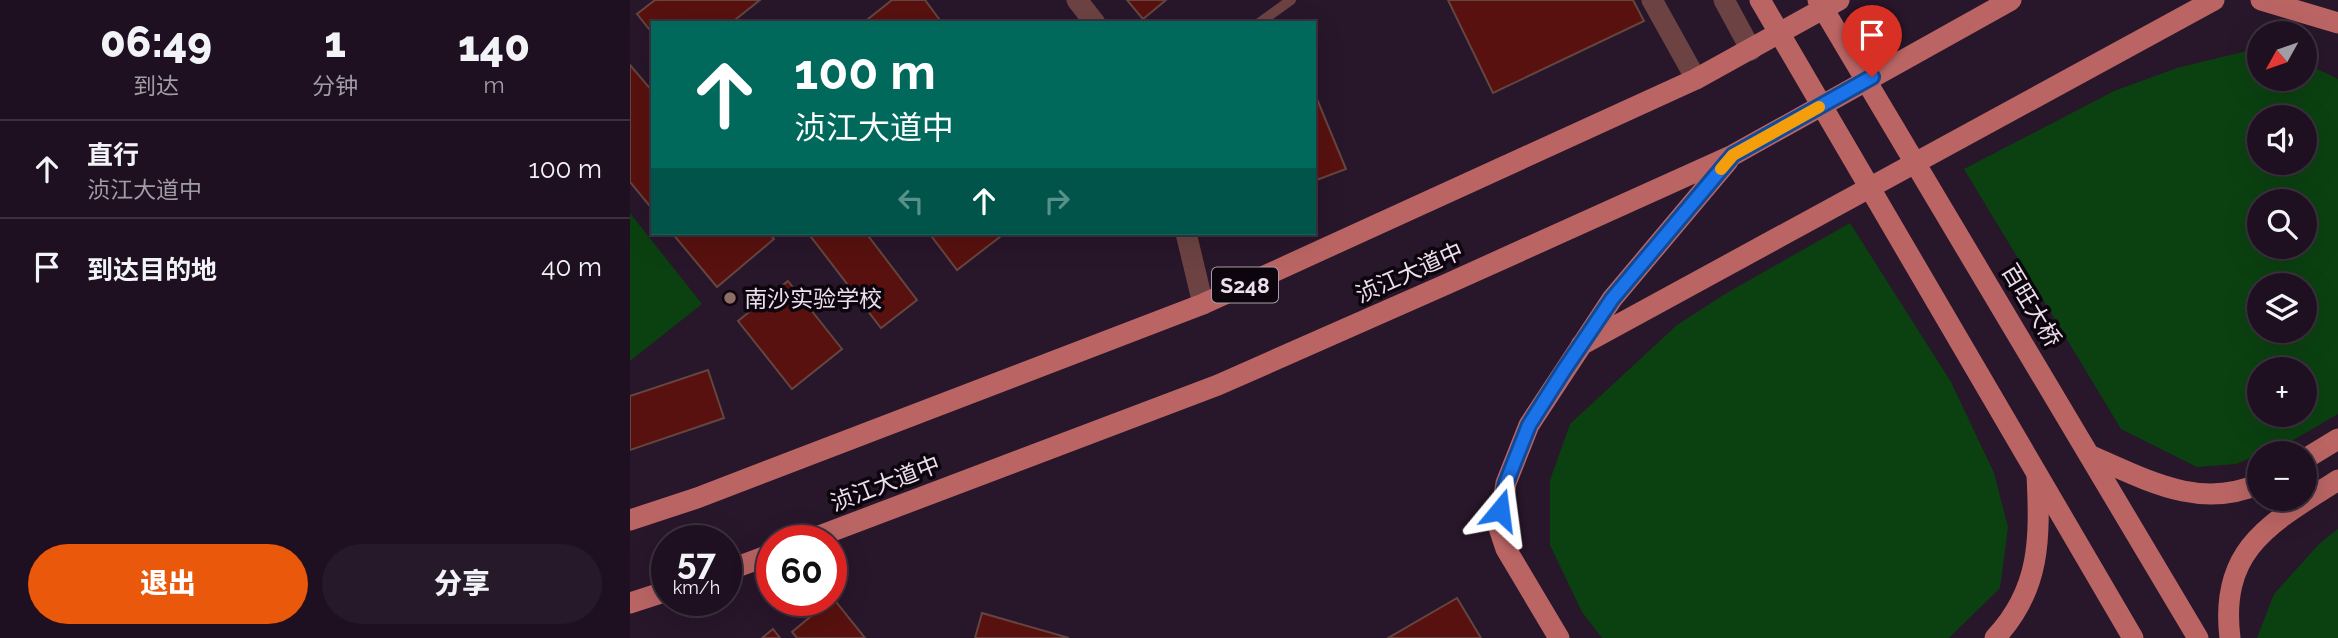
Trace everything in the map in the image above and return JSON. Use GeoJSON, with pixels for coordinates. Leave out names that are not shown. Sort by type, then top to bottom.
{"type":"FeatureCollection","features":[{"type":"Feature","properties":{"kind":"main road"},"geometry":{"type":"LineString","coordinates":[[1760,0],[2133,638]]}},
{"type":"Feature","properties":{"kind":"main road","name":"百旺大桥"},"geometry":{"type":"LineString","coordinates":[[1818,0],[2198,638]]}},
{"type":"Feature","properties":{"kind":"main road","name":"S248"},"geometry":{"type":"LineString","coordinates":[[630,520],[697,498],[1203,304],[1696,79],[1839,0]]}},
{"type":"Feature","properties":{"kind":"main road","name":"浈江大道中"},"geometry":{"type":"LineString","coordinates":[[847,525],[1218,385],[1733,155],[2011,0]]}},
{"type":"Feature","properties":{"kind":"main road"},"geometry":{"type":"LineString","coordinates":[[1581,345],[2214,0]]}},
{"type":"Feature","properties":{"kind":"main road"},"geometry":{"type":"LineString","coordinates":[[2261,0],[2338,23]]}},
{"type":"Feature","properties":{"kind":"main road"},"geometry":{"type":"LineString","coordinates":[[1559,638],[1506,549],[1499,528],[1506,483],[1529,425],[1612,299],[1733,155]]}},
{"type":"Feature","properties":{"kind":"main road"},"geometry":{"type":"LineString","coordinates":[[2317,452],[2338,439]]}},
{"type":"Feature","properties":{"kind":"main road"},"geometry":{"type":"LineString","coordinates":[[2091,456],[2189,495],[2238,494],[2247,490]]}},
{"type":"Feature","properties":{"kind":"main road"},"geometry":{"type":"LineString","coordinates":[[1995,638],[2016,613],[2028,589],[2039,522],[2037,475]]}},
{"type":"Feature","properties":{"kind":"main road"},"geometry":{"type":"LineString","coordinates":[[2231,638],[2228,621],[2233,575],[2241,556],[2292,510],[2338,480]]}},
{"type":"Feature","properties":{"kind":"main road"},"geometry":{"type":"LineString","coordinates":[[630,603],[651,596]]}},
{"type":"Feature","properties":{"kind":"street"},"geometry":{"type":"LineString","coordinates":[[1077,0],[1093,21]]}},
{"type":"Feature","properties":{"kind":"street"},"geometry":{"type":"LineString","coordinates":[[1652,0],[1696,79]]}},
{"type":"Feature","properties":{"kind":"street"},"geometry":{"type":"LineString","coordinates":[[1724,0],[1751,50]]}},
{"type":"Feature","properties":{"kind":"street"},"geometry":{"type":"LineString","coordinates":[[1186,235],[1203,304]]}},
{"type":"Feature","properties":{"kind":"lane"},"geometry":{"type":"LineString","coordinates":[[1262,21],[1291,0]]}},
{"type":"Feature","properties":{"kind":"green space"},"geometry":{"type":"Polygon","coordinates":[[[2247,51],[2247,91],[2317,91],[2317,69],[2338,79],[2338,414],[2317,426],[2317,357],[2247,357],[2247,427],[2316,427],[2292,441],[2247,441],[2247,460],[2236,464],[2197,467],[2121,429],[1964,169],[2114,91],[2177,68],[2247,51]]]}},
{"type":"Feature","properties":{"kind":"green space"},"geometry":{"type":"Polygon","coordinates":[[[630,213],[702,304],[630,361],[630,213]]]}},
{"type":"Feature","properties":{"kind":"green space"},"geometry":{"type":"Polygon","coordinates":[[[1850,223],[1951,382],[1994,473],[2008,527],[2000,588],[1949,638],[1602,638],[1582,612],[1550,545],[1550,480],[1570,424],[1677,325],[1725,294],[1850,223]]]}},
{"type":"Feature","properties":{"kind":"green space"},"geometry":{"type":"Polygon","coordinates":[[[2338,529],[2338,638],[2257,638],[2274,594],[2319,544],[2338,529]]]}},
{"type":"Feature","properties":{"kind":"building"},"geometry":{"type":"Polygon","coordinates":[[[655,0],[760,0],[734,21],[651,21],[651,32],[637,14],[655,0]]]}},
{"type":"Feature","properties":{"kind":"building"},"geometry":{"type":"Polygon","coordinates":[[[892,0],[925,0],[941,21],[866,21],[892,0]]]}},
{"type":"Feature","properties":{"kind":"building"},"geometry":{"type":"Polygon","coordinates":[[[1127,0],[1166,0],[1143,19],[1127,0]]]}},
{"type":"Feature","properties":{"kind":"building"},"geometry":{"type":"Polygon","coordinates":[[[1448,0],[1633,0],[1644,21],[1493,93],[1448,0]]]}},
{"type":"Feature","properties":{"kind":"building"},"geometry":{"type":"Polygon","coordinates":[[[630,65],[651,90],[651,208],[630,182],[630,65]]]}},
{"type":"Feature","properties":{"kind":"building"},"geometry":{"type":"Polygon","coordinates":[[[1316,97],[1346,169],[1316,180],[1316,97]]]}},
{"type":"Feature","properties":{"kind":"building"},"geometry":{"type":"Polygon","coordinates":[[[674,235],[771,235],[774,239],[717,287],[674,235]]]}},
{"type":"Feature","properties":{"kind":"building"},"geometry":{"type":"Polygon","coordinates":[[[810,235],[868,235],[917,300],[881,328],[810,235]]]}},
{"type":"Feature","properties":{"kind":"building"},"geometry":{"type":"Polygon","coordinates":[[[931,235],[1002,235],[957,270],[931,235]]]}},
{"type":"Feature","properties":{"kind":"building"},"geometry":{"type":"Polygon","coordinates":[[[788,281],[842,349],[792,389],[738,321],[788,281]]]}},
{"type":"Feature","properties":{"kind":"building"},"geometry":{"type":"Polygon","coordinates":[[[708,370],[724,418],[630,450],[630,396],[708,370]]]}},
{"type":"Feature","properties":{"kind":"building"},"geometry":{"type":"Polygon","coordinates":[[[1457,598],[1481,638],[1388,638],[1457,598]]]}},
{"type":"Feature","properties":{"kind":"building"},"geometry":{"type":"Polygon","coordinates":[[[982,613],[1069,638],[975,638],[982,613]]]}},
{"type":"Feature","properties":{"kind":"building"},"geometry":{"type":"Polygon","coordinates":[[[811,616],[847,616],[865,638],[797,638],[792,632],[811,616]]]}},
{"type":"Feature","properties":{"kind":"building"},"geometry":{"type":"Polygon","coordinates":[[[773,629],[780,638],[762,638],[773,629]]]}},
{"type":"Feature","properties":{"kind":"slow traffic"},"geometry":{"type":"LineString","coordinates":[[1721,169],[1733,155],[1819,107]]}},
{"type":"Feature","properties":{"kind":"place","name":"南沙实验学校"},"geometry":{"type":"Point","coordinates":[730,298]}},
{"type":"Feature","properties":{"kind":"route"},"geometry":{"type":"LineString","coordinates":[[1500,510],[1506,483],[1529,425],[1564,370],[1612,299],[1733,155],[1872,77]]}}]}
